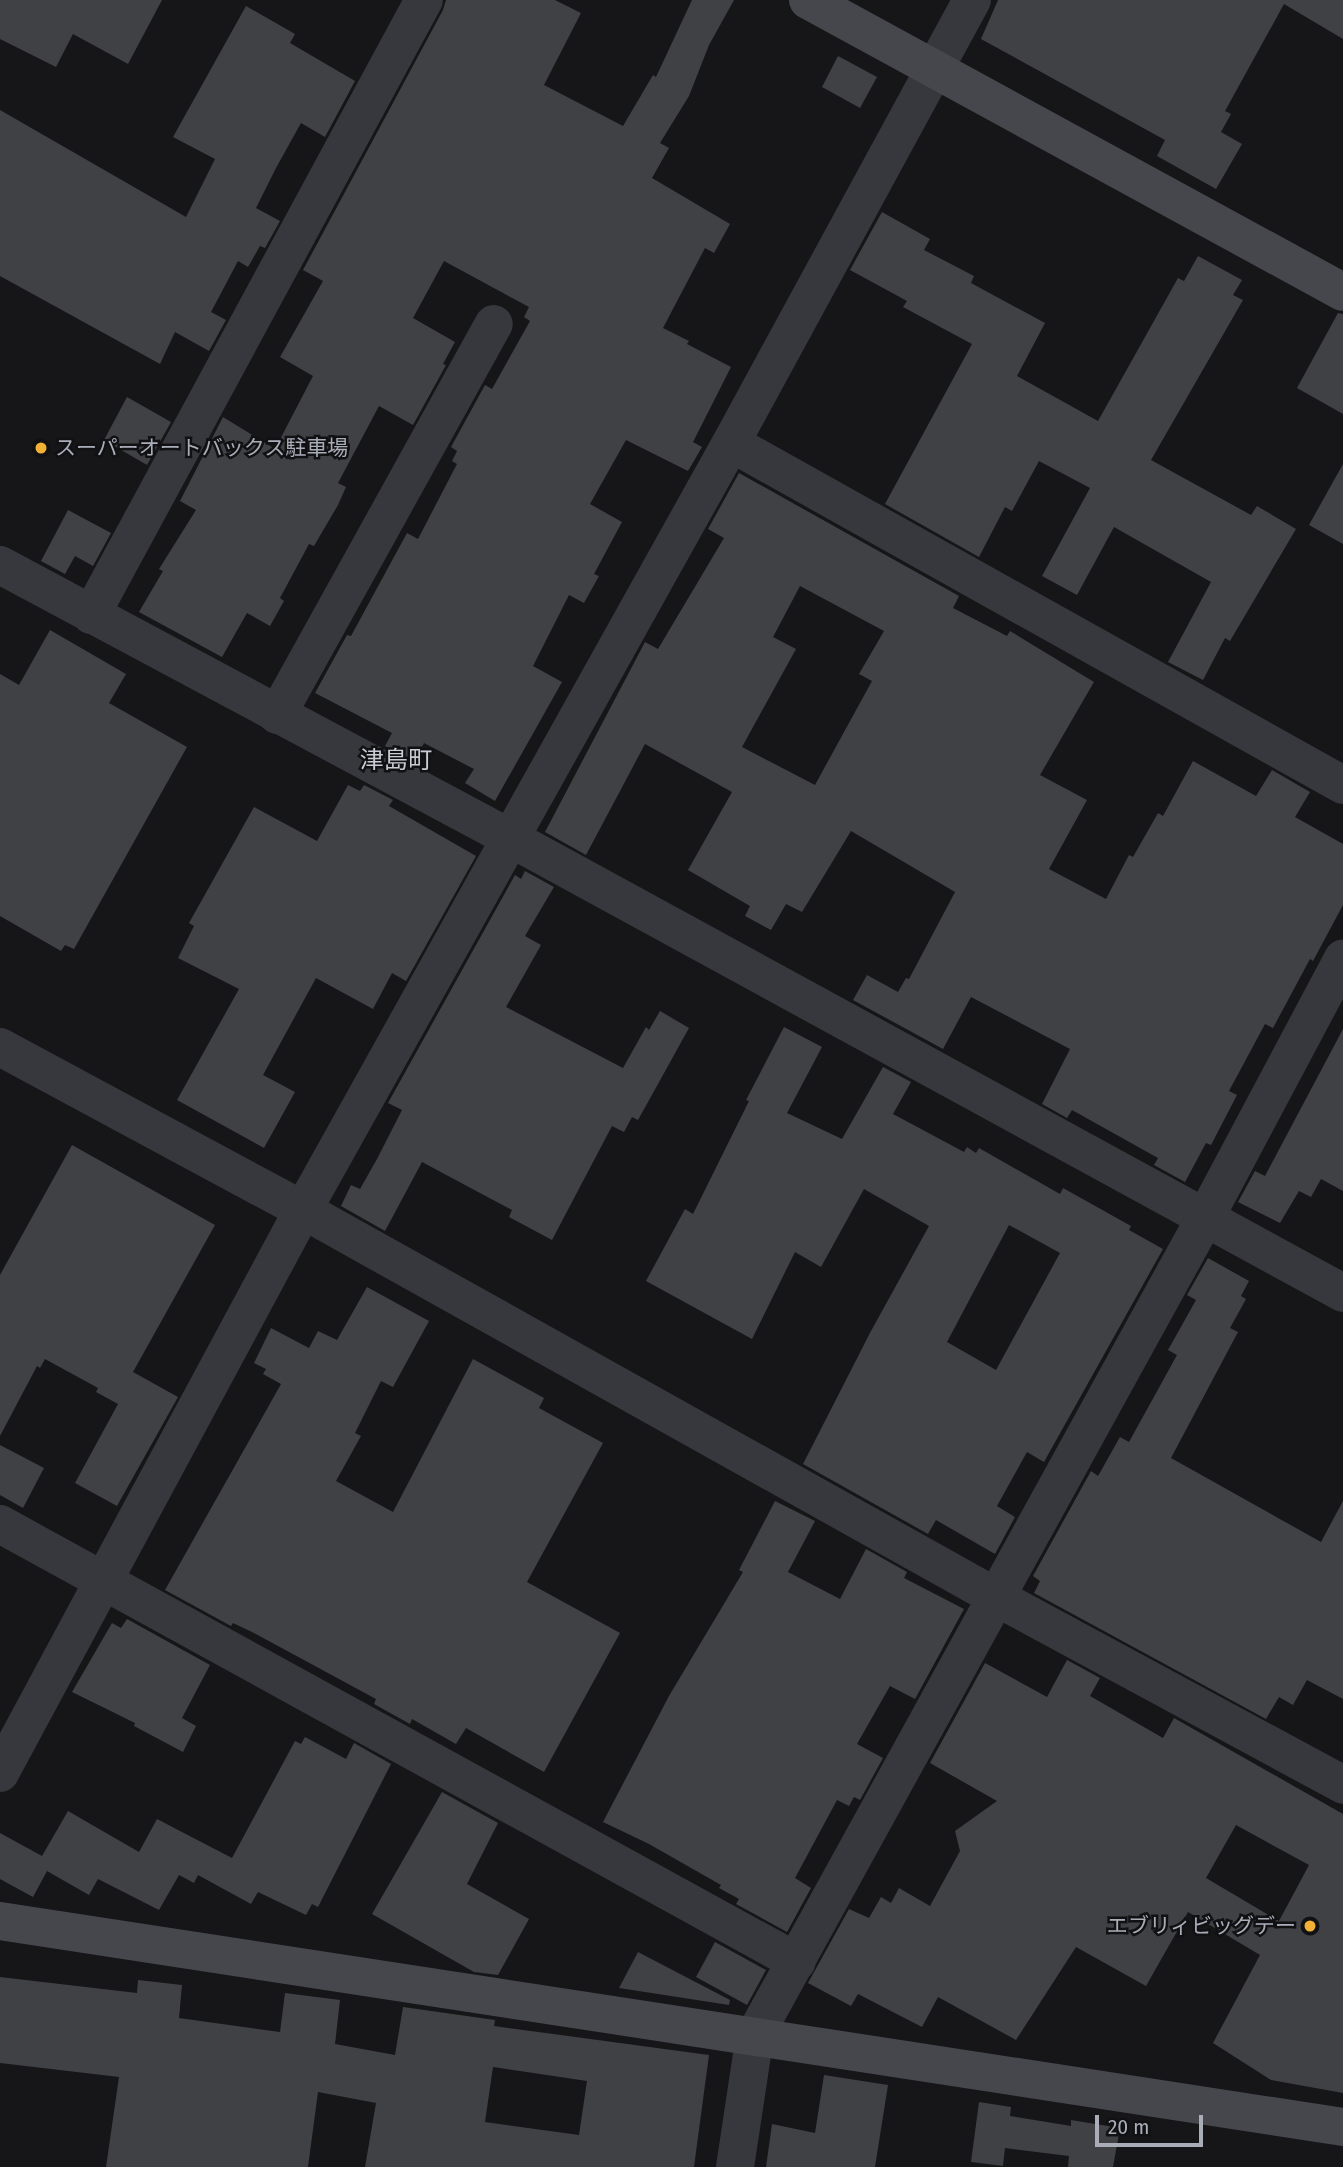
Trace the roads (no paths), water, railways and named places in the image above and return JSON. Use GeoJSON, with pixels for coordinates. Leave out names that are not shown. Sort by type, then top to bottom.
{"type":"FeatureCollection","features":[{"type":"Feature","properties":{"kind":"street"},"geometry":{"type":"LineString","coordinates":[[91,615],[424,0]]}},
{"type":"Feature","properties":{"kind":"street"},"geometry":{"type":"LineString","coordinates":[[808,0],[936,67],[1343,292]]}},
{"type":"Feature","properties":{"kind":"street"},"geometry":{"type":"LineString","coordinates":[[0,1773],[303,1210],[731,443],[972,0]]}},
{"type":"Feature","properties":{"kind":"street"},"geometry":{"type":"LineString","coordinates":[[277,715],[494,324]]}},
{"type":"Feature","properties":{"kind":"street"},"geometry":{"type":"LineString","coordinates":[[731,443],[1343,785]]}},
{"type":"Feature","properties":{"kind":"street"},"geometry":{"type":"LineString","coordinates":[[0,565],[510,838],[1343,1293]]}},
{"type":"Feature","properties":{"kind":"street"},"geometry":{"type":"LineString","coordinates":[[735,2167],[755,2035],[1205,1218],[1343,958]]}},
{"type":"Feature","properties":{"kind":"street"},"geometry":{"type":"LineString","coordinates":[[0,1047],[303,1210],[996,1597],[1343,1785]]}},
{"type":"Feature","properties":{"kind":"street"},"geometry":{"type":"LineString","coordinates":[[0,1524],[797,1962]]}},
{"type":"Feature","properties":{"kind":"street"},"geometry":{"type":"LineString","coordinates":[[0,1921],[1343,2127]]}},
{"type":"Feature","properties":{"kind":"place","name":"スーパーオートバックス駐車場"},"geometry":{"type":"Point","coordinates":[41,448]}},
{"type":"Feature","properties":{"kind":"place","name":"エブリィビッグデー"},"geometry":{"type":"Point","coordinates":[1310,1926]}},
{"type":"Feature","properties":{"kind":"district","name":"津島町"},"geometry":{"type":"Point","coordinates":[396,761]}}]}
